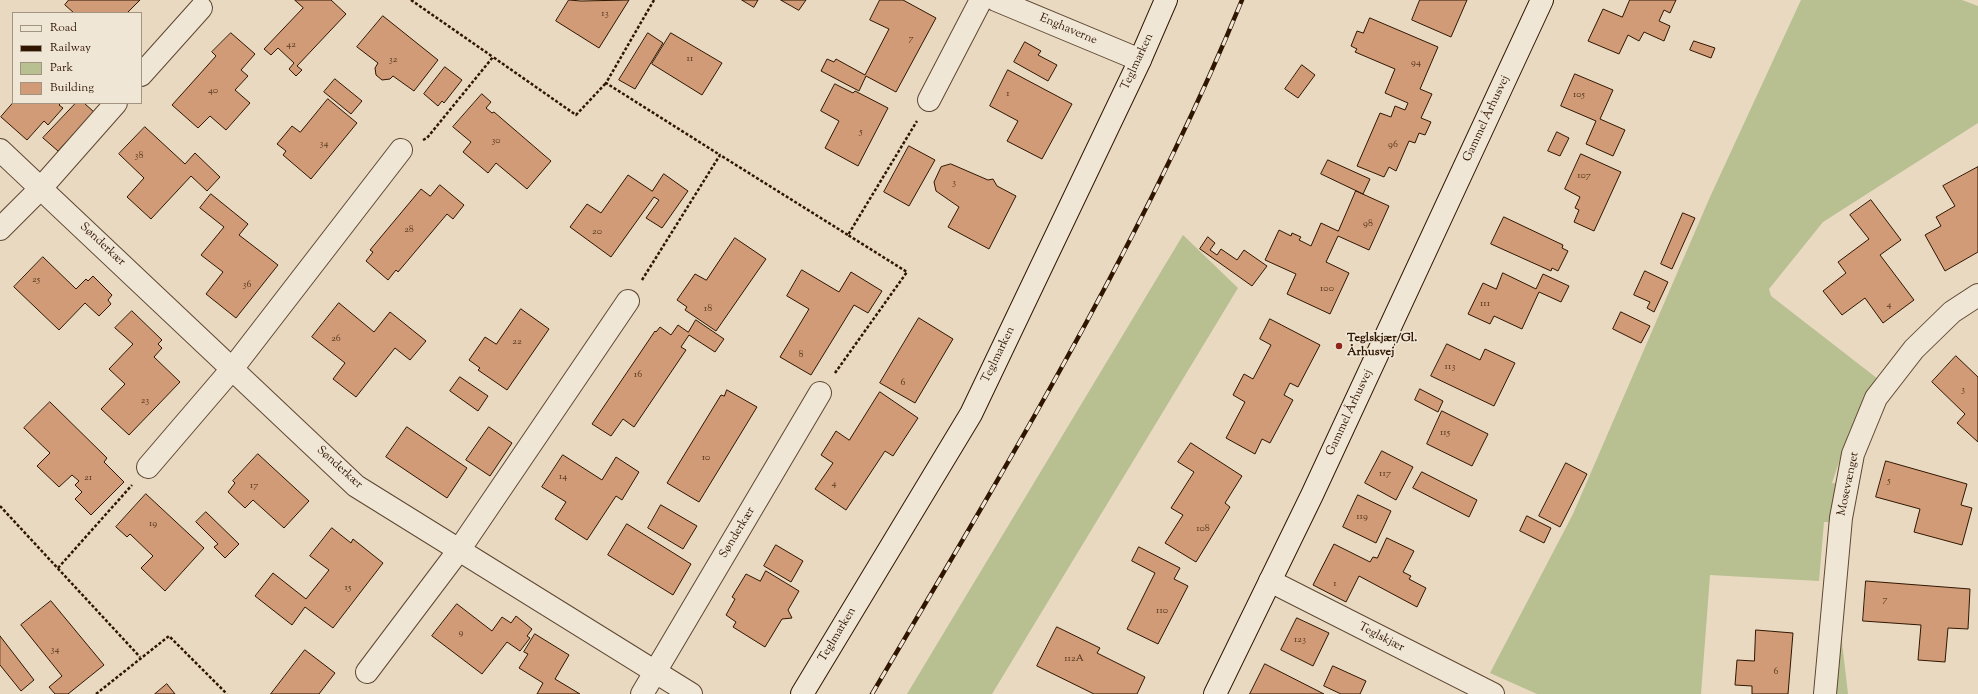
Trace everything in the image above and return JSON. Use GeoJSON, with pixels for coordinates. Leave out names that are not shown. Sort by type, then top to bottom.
{"type":"FeatureCollection","features":[{"type":"Feature","properties":{"kind":"street"},"geometry":{"type":"LineString","coordinates":[[929,100],[981,0]]}},
{"type":"Feature","properties":{"kind":"street","name":"Enghaverne"},"geometry":{"type":"LineString","coordinates":[[996,0],[1140,60]]}},
{"type":"Feature","properties":{"kind":"street","name":"Teglmarken"},"geometry":{"type":"LineString","coordinates":[[802,694],[971,414],[1140,60],[1166,0]]}},
{"type":"Feature","properties":{"kind":"street","name":"Gammel Århusvej"},"geometry":{"type":"LineString","coordinates":[[1215,694],[1270,581],[1542,0]]}},
{"type":"Feature","properties":{"kind":"street"},"geometry":{"type":"LineString","coordinates":[[142,75],[201,8]]}},
{"type":"Feature","properties":{"kind":"street"},"geometry":{"type":"LineString","coordinates":[[0,229],[41,188],[115,104]]}},
{"type":"Feature","properties":{"kind":"street","name":"Sønderkær"},"geometry":{"type":"LineString","coordinates":[[0,150],[356,486],[691,694]]}},
{"type":"Feature","properties":{"kind":"street"},"geometry":{"type":"LineString","coordinates":[[148,467],[232,369],[401,150]]}},
{"type":"Feature","properties":{"kind":"street","name":"Mosevænget"},"geometry":{"type":"LineString","coordinates":[[1825,694],[1841,518],[1853,454],[1876,398],[1914,349],[1952,312],[1978,295]]}},
{"type":"Feature","properties":{"kind":"street"},"geometry":{"type":"LineString","coordinates":[[367,672],[459,550],[628,301]]}},
{"type":"Feature","properties":{"kind":"street","name":"Sønderkær"},"geometry":{"type":"LineString","coordinates":[[642,694],[820,393]]}},
{"type":"Feature","properties":{"kind":"street","name":"Teglskjær"},"geometry":{"type":"LineString","coordinates":[[1270,581],[1493,694]]}},
{"type":"Feature","properties":{"kind":"path"},"geometry":{"type":"LineString","coordinates":[[411,0],[576,115],[606,83],[654,0]]}},
{"type":"Feature","properties":{"kind":"path"},"geometry":{"type":"LineString","coordinates":[[401,150],[427,138],[493,57]]}},
{"type":"Feature","properties":{"kind":"path"},"geometry":{"type":"LineString","coordinates":[[606,83],[907,272],[820,393]]}},
{"type":"Feature","properties":{"kind":"path"},"geometry":{"type":"LineString","coordinates":[[848,235],[929,100]]}},
{"type":"Feature","properties":{"kind":"path"},"geometry":{"type":"LineString","coordinates":[[628,301],[720,154]]}},
{"type":"Feature","properties":{"kind":"path"},"geometry":{"type":"LineString","coordinates":[[58,568],[148,467]]}},
{"type":"Feature","properties":{"kind":"path"},"geometry":{"type":"LineString","coordinates":[[0,506],[140,657]]}},
{"type":"Feature","properties":{"kind":"path"},"geometry":{"type":"LineString","coordinates":[[96,694],[140,657],[169,636],[227,694]]}},
{"type":"Feature","properties":{"kind":"green space"},"geometry":{"type":"Polygon","coordinates":[[[1801,0],[1962,0],[1978,6],[1978,123],[1823,222],[1769,289],[1771,296],[1878,379],[1849,432],[1832,483],[1839,484],[1833,522],[1824,522],[1819,581],[1710,575],[1701,694],[1537,694],[1490,673],[1573,514],[1710,197],[1801,0]]]}},
{"type":"Feature","properties":{"kind":"green space"},"geometry":{"type":"Polygon","coordinates":[[[1183,235],[1238,288],[992,694],[907,694],[1183,235]]]}},
{"type":"Feature","properties":{"kind":"green space"},"geometry":{"type":"Polygon","coordinates":[[[1841,634],[1848,694],[1834,694],[1841,634]]]}},
{"type":"Feature","properties":{"kind":"building"},"geometry":{"type":"Polygon","coordinates":[[[69,0],[140,0],[128,12],[73,12],[65,5],[69,0]]]}},
{"type":"Feature","properties":{"kind":"building"},"geometry":{"type":"Polygon","coordinates":[[[295,0],[331,0],[346,14],[297,66],[302,70],[296,76],[289,69],[294,63],[278,48],[271,55],[264,49],[303,8],[295,0]]]}},
{"type":"Feature","properties":{"kind":"building"},"geometry":{"type":"Polygon","coordinates":[[[569,0],[629,0],[599,48],[556,21],[569,0]]]}},
{"type":"Feature","properties":{"kind":"building"},"geometry":{"type":"Polygon","coordinates":[[[742,0],[758,0],[754,7],[742,0]]]}},
{"type":"Feature","properties":{"kind":"building"},"geometry":{"type":"Polygon","coordinates":[[[781,0],[806,0],[799,10],[781,0]]]}},
{"type":"Feature","properties":{"kind":"building"},"geometry":{"type":"Polygon","coordinates":[[[880,0],[903,0],[936,18],[896,92],[866,76],[859,91],[821,71],[827,59],[834,62],[836,59],[865,75],[889,29],[870,20],[880,0]]]}},
{"type":"Feature","properties":{"kind":"building"},"geometry":{"type":"Polygon","coordinates":[[[1420,0],[1467,0],[1451,37],[1412,20],[1420,0]]]}},
{"type":"Feature","properties":{"kind":"building"},"geometry":{"type":"Polygon","coordinates":[[[1630,0],[1676,0],[1670,13],[1664,10],[1659,21],[1670,26],[1664,41],[1644,32],[1639,41],[1628,35],[1619,54],[1588,41],[1603,9],[1622,17],[1630,0]]]}},
{"type":"Feature","properties":{"kind":"building"},"geometry":{"type":"Polygon","coordinates":[[[383,16],[438,60],[414,91],[393,76],[390,79],[382,80],[376,75],[375,68],[378,63],[357,47],[383,16]]]}},
{"type":"Feature","properties":{"kind":"building"},"geometry":{"type":"Polygon","coordinates":[[[1370,18],[1438,47],[1420,89],[1432,94],[1421,118],[1431,122],[1425,135],[1419,133],[1415,143],[1409,141],[1396,171],[1389,167],[1384,177],[1357,166],[1380,113],[1391,117],[1395,106],[1405,110],[1408,103],[1385,93],[1395,69],[1355,52],[1357,49],[1351,46],[1357,31],[1363,33],[1370,18]]]}},
{"type":"Feature","properties":{"kind":"building"},"geometry":{"type":"Polygon","coordinates":[[[231,33],[255,54],[241,70],[248,76],[235,90],[250,103],[226,130],[210,116],[198,128],[172,105],[216,56],[212,52],[231,33]]]}},
{"type":"Feature","properties":{"kind":"building"},"geometry":{"type":"Polygon","coordinates":[[[648,33],[663,43],[635,89],[619,80],[648,33]]]}},
{"type":"Feature","properties":{"kind":"building"},"geometry":{"type":"Polygon","coordinates":[[[671,33],[722,63],[702,95],[652,64],[671,33]]]}},
{"type":"Feature","properties":{"kind":"building"},"geometry":{"type":"Polygon","coordinates":[[[1694,41],[1715,48],[1711,58],[1690,50],[1694,41]]]}},
{"type":"Feature","properties":{"kind":"building"},"geometry":{"type":"Polygon","coordinates":[[[1025,42],[1041,51],[1038,55],[1057,65],[1048,81],[1014,62],[1025,42]]]}},
{"type":"Feature","properties":{"kind":"building"},"geometry":{"type":"Polygon","coordinates":[[[1302,65],[1315,75],[1298,98],[1285,89],[1302,65]]]}},
{"type":"Feature","properties":{"kind":"building"},"geometry":{"type":"Polygon","coordinates":[[[445,67],[462,80],[444,103],[442,101],[438,106],[424,94],[445,67]]]}},
{"type":"Feature","properties":{"kind":"building"},"geometry":{"type":"Polygon","coordinates":[[[1008,70],[1072,104],[1042,159],[1007,141],[1018,121],[990,106],[1008,70]]]}},
{"type":"Feature","properties":{"kind":"building"},"geometry":{"type":"Polygon","coordinates":[[[1575,74],[1613,90],[1600,119],[1625,130],[1613,156],[1586,144],[1596,121],[1561,106],[1575,74]]]}},
{"type":"Feature","properties":{"kind":"building"},"geometry":{"type":"Polygon","coordinates":[[[335,79],[362,101],[351,114],[324,92],[335,79]]]}},
{"type":"Feature","properties":{"kind":"building"},"geometry":{"type":"Polygon","coordinates":[[[835,84],[853,93],[855,91],[888,108],[858,166],[825,148],[839,121],[821,111],[835,84]]]}},
{"type":"Feature","properties":{"kind":"building"},"geometry":{"type":"Polygon","coordinates":[[[482,94],[491,102],[486,108],[492,113],[494,112],[551,161],[527,189],[496,163],[488,173],[463,152],[471,142],[453,127],[482,94]]]}},
{"type":"Feature","properties":{"kind":"building"},"geometry":{"type":"Polygon","coordinates":[[[328,99],[357,123],[311,179],[283,155],[286,151],[277,144],[292,126],[300,132],[328,99]]]}},
{"type":"Feature","properties":{"kind":"building"},"geometry":{"type":"Polygon","coordinates":[[[12,104],[60,104],[59,105],[63,108],[48,125],[44,121],[27,140],[1,117],[12,104]]]}},
{"type":"Feature","properties":{"kind":"building"},"geometry":{"type":"Polygon","coordinates":[[[75,104],[85,104],[94,112],[58,151],[43,138],[75,104]]]}},
{"type":"Feature","properties":{"kind":"building"},"geometry":{"type":"Polygon","coordinates":[[[145,127],[185,164],[195,153],[220,177],[207,191],[191,176],[151,219],[127,197],[144,178],[119,154],[145,127]]]}},
{"type":"Feature","properties":{"kind":"building"},"geometry":{"type":"Polygon","coordinates":[[[1557,132],[1569,138],[1560,156],[1548,151],[1557,132]]]}},
{"type":"Feature","properties":{"kind":"building"},"geometry":{"type":"Polygon","coordinates":[[[909,146],[935,160],[909,206],[884,192],[909,146]]]}},
{"type":"Feature","properties":{"kind":"building"},"geometry":{"type":"Polygon","coordinates":[[[1581,154],[1621,172],[1594,231],[1574,222],[1579,210],[1575,208],[1580,197],[1565,189],[1581,154]]]}},
{"type":"Feature","properties":{"kind":"building"},"geometry":{"type":"Polygon","coordinates":[[[1328,160],[1370,179],[1363,194],[1321,174],[1328,160]]]}},
{"type":"Feature","properties":{"kind":"building"},"geometry":{"type":"Polygon","coordinates":[[[951,164],[988,180],[993,179],[997,186],[1016,196],[989,249],[948,227],[959,207],[936,191],[934,182],[941,167],[951,164]]]}},
{"type":"Feature","properties":{"kind":"building"},"geometry":{"type":"Polygon","coordinates":[[[1978,167],[1978,252],[1945,271],[1925,235],[1941,226],[1936,217],[1955,206],[1943,186],[1978,167]]]}},
{"type":"Feature","properties":{"kind":"building"},"geometry":{"type":"Polygon","coordinates":[[[664,174],[688,191],[662,228],[646,218],[659,200],[654,197],[611,257],[570,227],[587,204],[601,213],[628,175],[652,191],[664,174]]]}},
{"type":"Feature","properties":{"kind":"building"},"geometry":{"type":"Polygon","coordinates":[[[440,185],[464,205],[453,219],[447,214],[398,272],[396,270],[388,280],[366,261],[373,252],[370,250],[421,189],[430,196],[440,185]]]}},
{"type":"Feature","properties":{"kind":"building"},"geometry":{"type":"Polygon","coordinates":[[[1356,191],[1389,206],[1369,250],[1338,236],[1326,262],[1349,273],[1330,314],[1287,294],[1296,274],[1265,260],[1279,230],[1291,236],[1292,233],[1301,237],[1299,240],[1311,246],[1321,223],[1338,231],[1356,191]]]}},
{"type":"Feature","properties":{"kind":"building"},"geometry":{"type":"Polygon","coordinates":[[[211,194],[248,224],[239,235],[278,265],[236,318],[206,294],[223,272],[201,255],[224,227],[200,208],[211,194]]]}},
{"type":"Feature","properties":{"kind":"building"},"geometry":{"type":"Polygon","coordinates":[[[1871,200],[1901,240],[1880,255],[1914,300],[1883,323],[1865,298],[1842,315],[1823,291],[1846,273],[1838,262],[1869,239],[1850,215],[1871,200]]]}},
{"type":"Feature","properties":{"kind":"building"},"geometry":{"type":"Polygon","coordinates":[[[1683,213],[1695,218],[1672,269],[1661,264],[1683,213]]]}},
{"type":"Feature","properties":{"kind":"building"},"geometry":{"type":"Polygon","coordinates":[[[1504,217],[1563,245],[1562,248],[1568,251],[1558,271],[1552,268],[1551,271],[1491,244],[1504,217]]]}},
{"type":"Feature","properties":{"kind":"building"},"geometry":{"type":"Polygon","coordinates":[[[1208,237],[1215,243],[1210,250],[1217,255],[1221,249],[1237,260],[1244,250],[1267,266],[1252,286],[1200,249],[1208,237]]]}},
{"type":"Feature","properties":{"kind":"building"},"geometry":{"type":"Polygon","coordinates":[[[735,238],[766,259],[716,331],[685,310],[687,307],[677,300],[695,274],[706,280],[735,238]]]}},
{"type":"Feature","properties":{"kind":"building"},"geometry":{"type":"Polygon","coordinates":[[[43,257],[76,289],[86,279],[88,281],[93,276],[112,295],[108,300],[111,304],[99,316],[85,303],[59,330],[14,287],[43,257]]]}},
{"type":"Feature","properties":{"kind":"building"},"geometry":{"type":"Polygon","coordinates":[[[802,270],[839,292],[851,272],[882,291],[868,313],[854,305],[811,375],[780,357],[809,309],[787,296],[802,270]]]}},
{"type":"Feature","properties":{"kind":"building"},"geometry":{"type":"Polygon","coordinates":[[[1645,271],[1668,282],[1654,312],[1647,308],[1650,302],[1634,295],[1645,271]]]}},
{"type":"Feature","properties":{"kind":"building"},"geometry":{"type":"Polygon","coordinates":[[[1503,273],[1536,289],[1543,274],[1569,286],[1561,302],[1539,292],[1522,329],[1494,316],[1490,324],[1468,314],[1483,283],[1496,289],[1503,273]]]}},
{"type":"Feature","properties":{"kind":"building"},"geometry":{"type":"Polygon","coordinates":[[[339,303],[374,332],[390,312],[426,341],[410,360],[395,348],[356,397],[333,379],[345,363],[312,337],[339,303]]]}},
{"type":"Feature","properties":{"kind":"building"},"geometry":{"type":"Polygon","coordinates":[[[521,309],[549,329],[507,390],[478,370],[480,368],[469,360],[485,337],[496,344],[521,309]]]}},
{"type":"Feature","properties":{"kind":"building"},"geometry":{"type":"Polygon","coordinates":[[[132,311],[162,340],[158,344],[162,348],[154,357],[180,382],[129,435],[101,409],[125,384],[109,369],[133,344],[115,328],[132,311]]]}},
{"type":"Feature","properties":{"kind":"building"},"geometry":{"type":"Polygon","coordinates":[[[1621,312],[1650,326],[1641,343],[1613,329],[1621,312]]]}},
{"type":"Feature","properties":{"kind":"building"},"geometry":{"type":"Polygon","coordinates":[[[919,318],[953,339],[915,403],[880,383],[919,318]]]}},
{"type":"Feature","properties":{"kind":"building"},"geometry":{"type":"Polygon","coordinates":[[[1270,319],[1320,345],[1298,387],[1290,383],[1284,395],[1293,400],[1270,443],[1262,439],[1255,454],[1226,438],[1245,402],[1233,395],[1244,374],[1253,379],[1271,345],[1260,339],[1270,319]]]}},
{"type":"Feature","properties":{"kind":"building"},"geometry":{"type":"Polygon","coordinates":[[[696,320],[724,339],[715,352],[689,335],[681,347],[686,350],[634,427],[623,419],[611,436],[592,424],[655,331],[656,332],[660,327],[671,335],[678,325],[688,332],[696,320]]]}},
{"type":"Feature","properties":{"kind":"building"},"geometry":{"type":"Polygon","coordinates":[[[1447,344],[1480,360],[1485,349],[1515,363],[1494,406],[1431,376],[1447,344]]]}},
{"type":"Feature","properties":{"kind":"building"},"geometry":{"type":"Polygon","coordinates":[[[1956,356],[1978,377],[1978,442],[1957,423],[1965,414],[1932,382],[1956,356]]]}},
{"type":"Feature","properties":{"kind":"building"},"geometry":{"type":"Polygon","coordinates":[[[460,377],[488,396],[478,411],[450,391],[460,377]]]}},
{"type":"Feature","properties":{"kind":"building"},"geometry":{"type":"Polygon","coordinates":[[[1420,389],[1443,401],[1438,412],[1415,400],[1420,389]]]}},
{"type":"Feature","properties":{"kind":"building"},"geometry":{"type":"Polygon","coordinates":[[[727,390],[757,407],[699,502],[667,483],[721,395],[724,396],[727,390]]]}},
{"type":"Feature","properties":{"kind":"building"},"geometry":{"type":"Polygon","coordinates":[[[880,392],[918,418],[893,456],[885,451],[846,510],[815,489],[833,463],[821,455],[836,431],[849,440],[880,392]]]}},
{"type":"Feature","properties":{"kind":"building"},"geometry":{"type":"Polygon","coordinates":[[[50,402],[107,458],[104,462],[124,482],[91,515],[75,499],[82,492],[75,485],[79,481],[72,475],[59,487],[37,466],[50,453],[24,428],[50,402]]]}},
{"type":"Feature","properties":{"kind":"building"},"geometry":{"type":"Polygon","coordinates":[[[1442,411],[1488,434],[1472,466],[1427,444],[1442,411]]]}},
{"type":"Feature","properties":{"kind":"building"},"geometry":{"type":"Polygon","coordinates":[[[407,427],[467,468],[447,498],[386,457],[407,427]]]}},
{"type":"Feature","properties":{"kind":"building"},"geometry":{"type":"Polygon","coordinates":[[[489,427],[512,443],[490,476],[466,460],[489,427]]]}},
{"type":"Feature","properties":{"kind":"building"},"geometry":{"type":"Polygon","coordinates":[[[1191,443],[1242,476],[1225,503],[1230,507],[1196,562],[1165,543],[1183,515],[1171,508],[1194,472],[1178,462],[1191,443]]]}},
{"type":"Feature","properties":{"kind":"building"},"geometry":{"type":"Polygon","coordinates":[[[1382,451],[1413,467],[1396,500],[1365,483],[1382,451]]]}},
{"type":"Feature","properties":{"kind":"building"},"geometry":{"type":"Polygon","coordinates":[[[258,454],[309,501],[284,528],[253,500],[245,508],[228,492],[235,483],[233,481],[258,454]]]}},
{"type":"Feature","properties":{"kind":"building"},"geometry":{"type":"Polygon","coordinates":[[[563,455],[602,480],[616,457],[639,472],[622,500],[616,496],[587,540],[555,519],[566,502],[542,487],[563,455]]]}},
{"type":"Feature","properties":{"kind":"building"},"geometry":{"type":"Polygon","coordinates":[[[1886,461],[1967,484],[1961,505],[1972,508],[1962,545],[1914,532],[1920,509],[1876,497],[1886,461]]]}},
{"type":"Feature","properties":{"kind":"building"},"geometry":{"type":"Polygon","coordinates":[[[1566,463],[1587,474],[1560,527],[1539,516],[1566,463]]]}},
{"type":"Feature","properties":{"kind":"building"},"geometry":{"type":"Polygon","coordinates":[[[1422,472],[1477,500],[1469,517],[1413,488],[1422,472]]]}},
{"type":"Feature","properties":{"kind":"building"},"geometry":{"type":"Polygon","coordinates":[[[146,494],[204,548],[165,591],[141,568],[153,556],[130,534],[127,537],[116,527],[146,494]]]}},
{"type":"Feature","properties":{"kind":"building"},"geometry":{"type":"Polygon","coordinates":[[[1358,495],[1391,511],[1376,543],[1343,527],[1358,495]]]}},
{"type":"Feature","properties":{"kind":"building"},"geometry":{"type":"Polygon","coordinates":[[[661,505],[697,526],[683,549],[648,528],[661,505]]]}},
{"type":"Feature","properties":{"kind":"building"},"geometry":{"type":"Polygon","coordinates":[[[206,512],[239,544],[225,558],[214,547],[218,544],[196,522],[206,512]]]}},
{"type":"Feature","properties":{"kind":"building"},"geometry":{"type":"Polygon","coordinates":[[[1527,516],[1551,528],[1544,543],[1520,531],[1527,516]]]}},
{"type":"Feature","properties":{"kind":"building"},"geometry":{"type":"Polygon","coordinates":[[[627,524],[691,564],[673,595],[608,555],[627,524]]]}},
{"type":"Feature","properties":{"kind":"building"},"geometry":{"type":"Polygon","coordinates":[[[332,528],[351,543],[353,539],[383,563],[333,628],[305,607],[292,625],[255,596],[273,573],[306,599],[329,570],[310,556],[332,528]]]}},
{"type":"Feature","properties":{"kind":"building"},"geometry":{"type":"Polygon","coordinates":[[[1387,538],[1414,551],[1403,572],[1411,576],[1409,579],[1426,588],[1417,607],[1359,576],[1346,602],[1313,585],[1334,544],[1370,562],[1373,557],[1377,558],[1387,538]]]}},
{"type":"Feature","properties":{"kind":"building"},"geometry":{"type":"Polygon","coordinates":[[[776,545],[803,561],[791,582],[764,566],[776,545]]]}},
{"type":"Feature","properties":{"kind":"building"},"geometry":{"type":"Polygon","coordinates":[[[1139,547],[1180,568],[1174,579],[1188,586],[1158,644],[1127,629],[1155,573],[1132,561],[1139,547]]]}},
{"type":"Feature","properties":{"kind":"building"},"geometry":{"type":"Polygon","coordinates":[[[766,571],[799,591],[788,610],[792,618],[782,619],[765,647],[733,627],[736,622],[726,615],[735,599],[732,597],[746,574],[760,581],[766,571]]]}},
{"type":"Feature","properties":{"kind":"building"},"geometry":{"type":"Polygon","coordinates":[[[1866,581],[1970,589],[1968,629],[1948,628],[1945,662],[1918,660],[1921,625],[1863,621],[1866,581]]]}},
{"type":"Feature","properties":{"kind":"building"},"geometry":{"type":"Polygon","coordinates":[[[51,601],[104,665],[68,694],[55,694],[49,687],[62,676],[21,625],[51,601]]]}},
{"type":"Feature","properties":{"kind":"building"},"geometry":{"type":"Polygon","coordinates":[[[457,604],[492,631],[502,617],[511,623],[516,616],[532,629],[527,636],[530,638],[520,651],[507,642],[482,674],[432,636],[457,604]]]}},
{"type":"Feature","properties":{"kind":"building"},"geometry":{"type":"Polygon","coordinates":[[[1297,618],[1329,633],[1313,666],[1281,650],[1297,618]]]}},
{"type":"Feature","properties":{"kind":"building"},"geometry":{"type":"Polygon","coordinates":[[[1057,627],[1100,648],[1097,653],[1145,677],[1137,694],[1094,694],[1037,666],[1057,627]]]}},
{"type":"Feature","properties":{"kind":"building"},"geometry":{"type":"Polygon","coordinates":[[[1756,630],[1793,633],[1788,694],[1752,694],[1752,686],[1735,685],[1737,660],[1754,661],[1756,630]]]}},
{"type":"Feature","properties":{"kind":"building"},"geometry":{"type":"Polygon","coordinates":[[[535,634],[569,655],[555,679],[580,694],[537,694],[543,683],[519,668],[528,654],[524,652],[535,634]]]}},
{"type":"Feature","properties":{"kind":"building"},"geometry":{"type":"Polygon","coordinates":[[[0,636],[34,680],[21,691],[0,665],[0,636]]]}},
{"type":"Feature","properties":{"kind":"building"},"geometry":{"type":"Polygon","coordinates":[[[305,650],[335,673],[319,694],[271,694],[305,650]]]}},
{"type":"Feature","properties":{"kind":"building"},"geometry":{"type":"Polygon","coordinates":[[[1265,664],[1324,694],[1250,694],[1265,664]]]}},
{"type":"Feature","properties":{"kind":"building"},"geometry":{"type":"Polygon","coordinates":[[[1333,666],[1366,681],[1360,694],[1341,694],[1324,686],[1333,666]]]}},
{"type":"Feature","properties":{"kind":"building"},"geometry":{"type":"Polygon","coordinates":[[[167,684],[175,694],[155,694],[167,684]]]}},
{"type":"Feature","properties":{"kind":"railway"},"geometry":{"type":"LineString","coordinates":[[872,694],[1021,439],[1116,267],[1161,179],[1203,90],[1242,0]]}},
{"type":"Feature","properties":{"kind":"place","name":"Teglskjær/Gl. Århusvej"},"geometry":{"type":"Point","coordinates":[1339,346]}}]}
